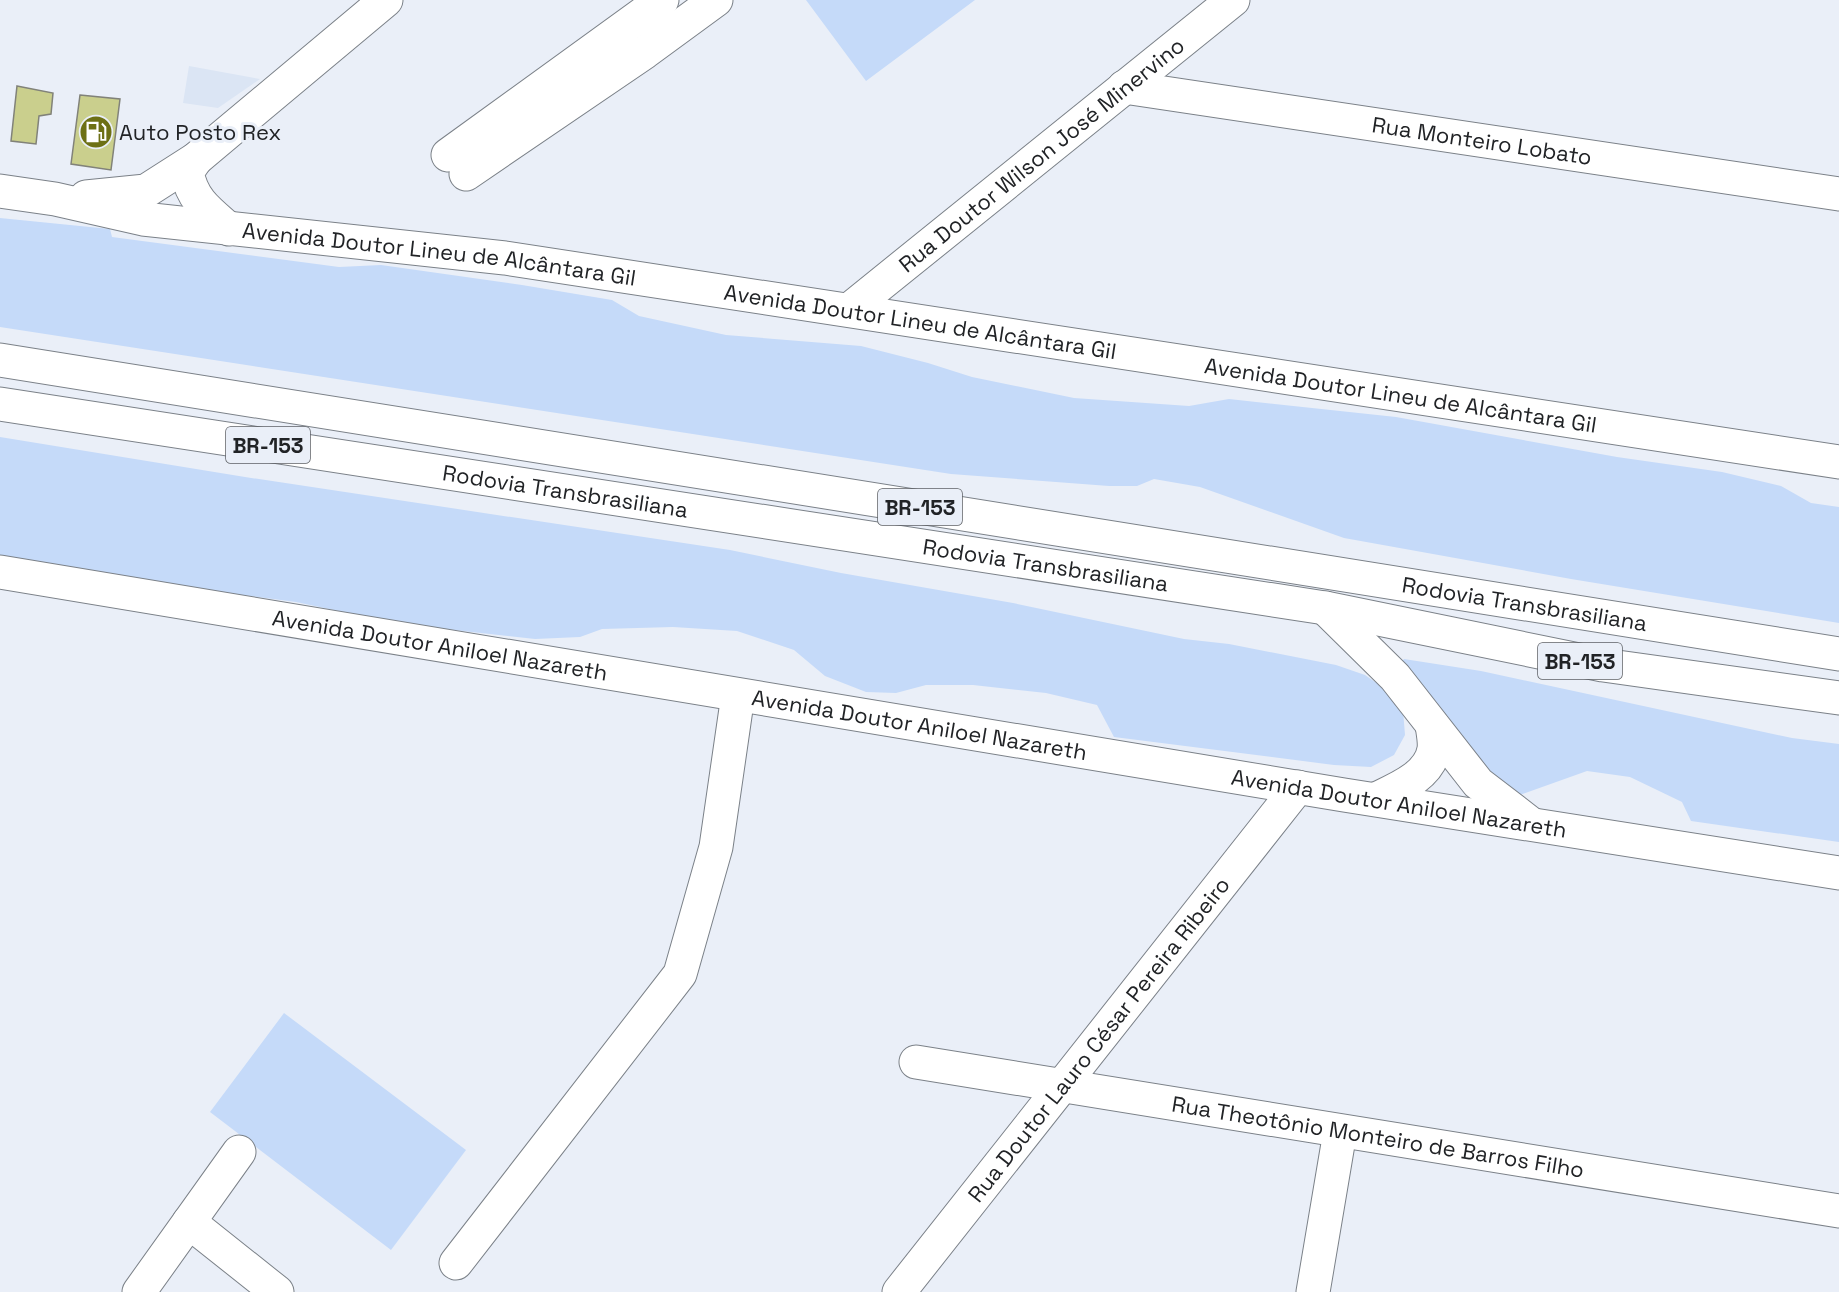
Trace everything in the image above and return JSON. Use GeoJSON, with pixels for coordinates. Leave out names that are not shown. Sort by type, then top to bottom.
{"type":"FeatureCollection","features":[{"type":"Feature","properties":{"kind":"main road"},"geometry":{"type":"LineString","coordinates":[[55,199],[146,191],[196,159],[386,0]]}},
{"type":"Feature","properties":{"kind":"main road"},"geometry":{"type":"LineString","coordinates":[[662,0],[457,165],[645,52],[716,0]]}},
{"type":"Feature","properties":{"kind":"main road","name":"Rua Doutor Wilson José Minervino"},"geometry":{"type":"LineString","coordinates":[[850,309],[1233,0]]}},
{"type":"Feature","properties":{"kind":"main road","name":"Rua Monteiro Lobato"},"geometry":{"type":"LineString","coordinates":[[1124,87],[1839,194]]}},
{"type":"Feature","properties":{"kind":"main road"},"geometry":{"type":"LineString","coordinates":[[196,159],[186,172],[190,188],[197,201],[229,229]]}},
{"type":"Feature","properties":{"kind":"main road","name":"Avenida Doutor Lineu de Alcântara Gil"},"geometry":{"type":"LineString","coordinates":[[0,191],[55,199],[143,219],[505,258],[1839,462]]}},
{"type":"Feature","properties":{"kind":"main road","name":"Rodovia Transbrasiliana"},"geometry":{"type":"LineString","coordinates":[[0,360],[1839,654]]}},
{"type":"Feature","properties":{"kind":"main road","name":"Rodovia Transbrasiliana"},"geometry":{"type":"LineString","coordinates":[[0,404],[1325,608],[1603,665],[1839,698]]}},
{"type":"Feature","properties":{"kind":"main road","name":"Avenida Doutor Aniloel Nazareth"},"geometry":{"type":"LineString","coordinates":[[0,572],[1298,787],[1839,873]]}},
{"type":"Feature","properties":{"kind":"main road"},"geometry":{"type":"LineString","coordinates":[[1325,608],[1395,677],[1478,783],[1530,823]]}},
{"type":"Feature","properties":{"kind":"main road"},"geometry":{"type":"LineString","coordinates":[[456,1263],[680,974],[716,847],[738,695]]}},
{"type":"Feature","properties":{"kind":"main road"},"geometry":{"type":"LineString","coordinates":[[1376,799],[1404,785],[1424,769],[1434,750],[1432,725]]}},
{"type":"Feature","properties":{"kind":"main road","name":"Rua Doutor Lauro César Pereira Ribeiro"},"geometry":{"type":"LineString","coordinates":[[899,1292],[1298,787]]}},
{"type":"Feature","properties":{"kind":"main road","name":"Rua Theotônio Monteiro de Barros Filho"},"geometry":{"type":"LineString","coordinates":[[916,1062],[1839,1211]]}},
{"type":"Feature","properties":{"kind":"main road"},"geometry":{"type":"LineString","coordinates":[[1313,1292],[1340,1132]]}},
{"type":"Feature","properties":{"kind":"main road"},"geometry":{"type":"LineString","coordinates":[[139,1292],[239,1152]]}},
{"type":"Feature","properties":{"kind":"main road"},"geometry":{"type":"LineString","coordinates":[[189,1222],[278,1292]]}},
{"type":"Feature","properties":{"kind":"shaded area"},"geometry":{"type":"Polygon","coordinates":[[[806,0],[975,0],[866,81],[806,0]]]}},
{"type":"Feature","properties":{"kind":"shaded area"},"geometry":{"type":"Polygon","coordinates":[[[189,66],[260,79],[218,108],[183,103],[189,66]]]}},
{"type":"Feature","properties":{"kind":"shaded area"},"geometry":{"type":"Polygon","coordinates":[[[0,218],[110,229],[112,237],[339,267],[381,265],[612,300],[639,316],[726,335],[861,346],[972,377],[1074,398],[1189,406],[1229,399],[1396,417],[1617,457],[1722,472],[1781,486],[1811,503],[1839,507],[1839,623],[1571,579],[1344,538],[1200,487],[1154,479],[1137,486],[1109,486],[951,474],[0,327],[0,218]]]}},
{"type":"Feature","properties":{"kind":"shaded area"},"geometry":{"type":"Polygon","coordinates":[[[0,437],[245,477],[730,550],[841,573],[1013,603],[1184,639],[1229,644],[1336,665],[1365,675],[1391,693],[1403,710],[1405,735],[1394,755],[1371,767],[1334,765],[1114,737],[1097,705],[1046,693],[973,685],[926,685],[896,693],[866,692],[825,676],[794,650],[737,631],[673,627],[602,629],[580,637],[535,639],[400,624],[296,602],[149,583],[0,559],[0,437]]]}},
{"type":"Feature","properties":{"kind":"shaded area"},"geometry":{"type":"Polygon","coordinates":[[[1404,659],[1481,671],[1792,738],[1839,744],[1839,842],[1691,821],[1682,802],[1630,777],[1587,771],[1514,797],[1493,790],[1399,665],[1404,659]]]}},
{"type":"Feature","properties":{"kind":"shaded area"},"geometry":{"type":"Polygon","coordinates":[[[284,1013],[466,1150],[391,1250],[210,1112],[284,1013]]]}},
{"type":"Feature","properties":{"kind":"building"},"geometry":{"type":"Polygon","coordinates":[[[17,86],[53,93],[51,114],[39,116],[36,144],[11,141],[17,86]]]}},
{"type":"Feature","properties":{"kind":"building","name":"Auto Posto Rex"},"geometry":{"type":"Polygon","coordinates":[[[80,95],[120,99],[111,170],[71,164],[80,95]]]}},
{"type":"Feature","properties":{"kind":"place","name":"Auto Posto Rex"},"geometry":{"type":"Point","coordinates":[96,132]}}]}
